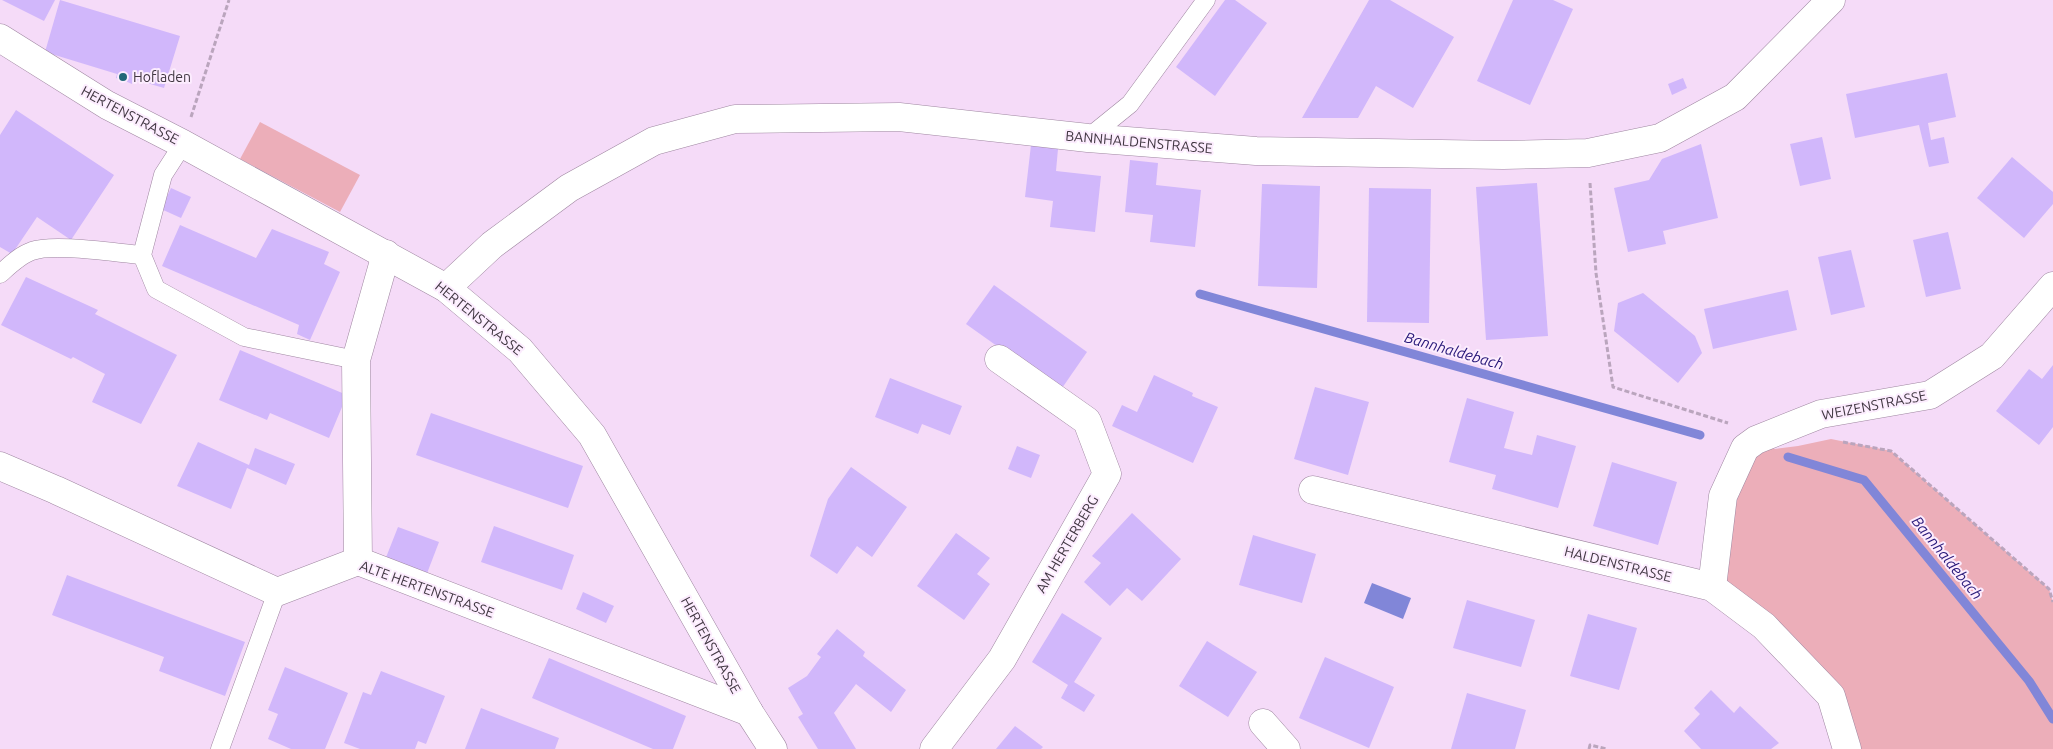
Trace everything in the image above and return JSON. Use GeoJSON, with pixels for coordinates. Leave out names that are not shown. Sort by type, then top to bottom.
{"type":"FeatureCollection","features":[{"type":"Feature","properties":{"kind":"street","name":"BANNHALDENSTRASSE"},"geometry":{"type":"LineString","coordinates":[[446,288],[492,245],[569,188],[654,141],[735,119],[899,117],[1088,138],[1256,151],[1503,156],[1588,153],[1660,138],[1735,96],[1831,0]]}},
{"type":"Feature","properties":{"kind":"street","name":"HERTENSTRASSE"},"geometry":{"type":"LineString","coordinates":[[0,38],[107,105],[183,144],[446,288],[520,350],[592,435],[749,712],[773,749]]}},
{"type":"Feature","properties":{"kind":"street"},"geometry":{"type":"LineString","coordinates":[[358,561],[356,360],[386,254]]}},
{"type":"Feature","properties":{"kind":"street","name":"WEIZENSTRASSE"},"geometry":{"type":"LineString","coordinates":[[1745,448],[1756,440],[1821,414],[1930,395],[1992,356],[2053,286]]}},
{"type":"Feature","properties":{"kind":"street","name":"AM HERTERBERG"},"geometry":{"type":"LineString","coordinates":[[934,749],[1002,658],[1107,474],[1087,420],[999,359]]}},
{"type":"Feature","properties":{"kind":"street"},"geometry":{"type":"LineString","coordinates":[[1712,587],[1723,496],[1745,448]]}},
{"type":"Feature","properties":{"kind":"street"},"geometry":{"type":"LineString","coordinates":[[0,466],[277,592]]}},
{"type":"Feature","properties":{"kind":"street","name":"HALDENSTRASSE"},"geometry":{"type":"LineString","coordinates":[[1313,490],[1712,587],[1764,626],[1831,696],[1847,749]]}},
{"type":"Feature","properties":{"kind":"street","name":"ALTE HERTENSTRASSE"},"geometry":{"type":"LineString","coordinates":[[277,592],[358,561],[749,712]]}},
{"type":"Feature","properties":{"kind":"street"},"geometry":{"type":"LineString","coordinates":[[1263,723],[1286,749]]}},
{"type":"Feature","properties":{"kind":"lane"},"geometry":{"type":"LineString","coordinates":[[1088,138],[1130,104],[1206,0]]}},
{"type":"Feature","properties":{"kind":"lane"},"geometry":{"type":"LineString","coordinates":[[183,144],[163,175],[142,255],[156,289],[244,336],[356,360]]}},
{"type":"Feature","properties":{"kind":"lane"},"geometry":{"type":"LineString","coordinates":[[0,274],[32,251],[57,248],[142,255]]}},
{"type":"Feature","properties":{"kind":"lane"},"geometry":{"type":"LineString","coordinates":[[220,749],[277,592]]}},
{"type":"Feature","properties":{"kind":"path"},"geometry":{"type":"LineString","coordinates":[[183,144],[229,0]]}},
{"type":"Feature","properties":{"kind":"path"},"geometry":{"type":"LineString","coordinates":[[1591,194],[1596,273],[1613,387],[1728,422],[1745,448]]}},
{"type":"Feature","properties":{"kind":"path"},"geometry":{"type":"LineString","coordinates":[[1841,441],[1890,451],[2049,589],[2053,602]]}},
{"type":"Feature","properties":{"kind":"path"},"geometry":{"type":"LineString","coordinates":[[1590,749],[1590,745],[1607,749]]}},
{"type":"Feature","properties":{"kind":"shaded area"},"geometry":{"type":"Polygon","coordinates":[[[260,122],[360,175],[340,212],[240,159],[260,122]]]}},
{"type":"Feature","properties":{"kind":"shaded area"},"geometry":{"type":"Polygon","coordinates":[[[1831,439],[1891,451],[2049,589],[2053,602],[2053,749],[1847,749],[1831,696],[1712,587],[1723,496],[1756,440],[1775,449],[1831,439]]]}},
{"type":"Feature","properties":{"kind":"water"},"geometry":{"type":"Polygon","coordinates":[[[1372,583],[1411,598],[1403,619],[1364,603],[1372,583]]]}},
{"type":"Feature","properties":{"kind":"building"},"geometry":{"type":"Polygon","coordinates":[[[2,0],[55,0],[44,21],[2,0]]]}},
{"type":"Feature","properties":{"kind":"building"},"geometry":{"type":"Polygon","coordinates":[[[60,0],[180,36],[164,88],[133,79],[132,84],[116,78],[117,74],[45,52],[60,0]]]}},
{"type":"Feature","properties":{"kind":"building"},"geometry":{"type":"Polygon","coordinates":[[[1225,0],[1235,0],[1267,23],[1215,96],[1176,67],[1225,0]]]}},
{"type":"Feature","properties":{"kind":"building"},"geometry":{"type":"Polygon","coordinates":[[[1369,0],[1390,0],[1454,37],[1413,108],[1376,86],[1358,118],[1302,118],[1369,0]]]}},
{"type":"Feature","properties":{"kind":"building"},"geometry":{"type":"Polygon","coordinates":[[[1513,0],[1553,0],[1573,9],[1530,105],[1477,81],[1513,0]]]}},
{"type":"Feature","properties":{"kind":"building"},"geometry":{"type":"Polygon","coordinates":[[[1947,73],[1956,117],[1928,123],[1931,140],[1944,137],[1949,163],[1929,167],[1919,125],[1855,138],[1846,94],[1947,73]]]}},
{"type":"Feature","properties":{"kind":"building"},"geometry":{"type":"Polygon","coordinates":[[[1683,78],[1687,88],[1672,95],[1668,84],[1683,78]]]}},
{"type":"Feature","properties":{"kind":"building"},"geometry":{"type":"Polygon","coordinates":[[[16,110],[114,175],[71,240],[37,217],[12,254],[0,247],[0,135],[16,110]]]}},
{"type":"Feature","properties":{"kind":"building"},"geometry":{"type":"Polygon","coordinates":[[[1822,137],[1831,179],[1800,186],[1790,144],[1822,137]]]}},
{"type":"Feature","properties":{"kind":"building"},"geometry":{"type":"Polygon","coordinates":[[[1701,144],[1718,218],[1663,231],[1666,244],[1628,252],[1614,188],[1649,180],[1662,159],[1701,144]]]}},
{"type":"Feature","properties":{"kind":"building"},"geometry":{"type":"Polygon","coordinates":[[[1031,145],[1058,149],[1056,171],[1101,176],[1095,232],[1050,227],[1053,201],[1025,197],[1031,145]]]}},
{"type":"Feature","properties":{"kind":"building"},"geometry":{"type":"Polygon","coordinates":[[[2012,157],[2053,192],[2053,204],[2024,238],[1977,198],[2012,157]]]}},
{"type":"Feature","properties":{"kind":"building"},"geometry":{"type":"Polygon","coordinates":[[[1130,160],[1158,163],[1156,185],[1201,190],[1195,247],[1150,242],[1153,215],[1125,212],[1130,160]]]}},
{"type":"Feature","properties":{"kind":"building"},"geometry":{"type":"Polygon","coordinates":[[[1537,183],[1548,336],[1486,340],[1476,187],[1537,183]]]}},
{"type":"Feature","properties":{"kind":"building"},"geometry":{"type":"Polygon","coordinates":[[[1262,184],[1320,186],[1317,288],[1258,286],[1262,184]]]}},
{"type":"Feature","properties":{"kind":"building"},"geometry":{"type":"Polygon","coordinates":[[[171,188],[191,197],[181,218],[161,209],[171,188]]]}},
{"type":"Feature","properties":{"kind":"building"},"geometry":{"type":"Polygon","coordinates":[[[1369,188],[1431,189],[1429,323],[1367,322],[1369,188]]]}},
{"type":"Feature","properties":{"kind":"building"},"geometry":{"type":"Polygon","coordinates":[[[180,225],[256,258],[272,229],[329,252],[324,264],[340,272],[310,340],[297,334],[299,325],[162,266],[180,225]]]}},
{"type":"Feature","properties":{"kind":"building"},"geometry":{"type":"Polygon","coordinates":[[[1948,232],[1961,289],[1926,297],[1913,240],[1948,232]]]}},
{"type":"Feature","properties":{"kind":"building"},"geometry":{"type":"Polygon","coordinates":[[[1851,250],[1865,307],[1831,315],[1818,257],[1851,250]]]}},
{"type":"Feature","properties":{"kind":"building"},"geometry":{"type":"Polygon","coordinates":[[[26,277],[98,310],[95,314],[177,355],[141,424],[92,402],[105,374],[73,357],[71,359],[1,325],[26,277]]]}},
{"type":"Feature","properties":{"kind":"building"},"geometry":{"type":"Polygon","coordinates":[[[994,285],[1087,352],[1060,391],[966,324],[994,285]]]}},
{"type":"Feature","properties":{"kind":"building"},"geometry":{"type":"Polygon","coordinates":[[[1788,290],[1797,330],[1713,349],[1704,309],[1788,290]]]}},
{"type":"Feature","properties":{"kind":"building"},"geometry":{"type":"Polygon","coordinates":[[[1643,293],[1695,336],[1702,353],[1678,383],[1614,331],[1618,303],[1643,293]]]}},
{"type":"Feature","properties":{"kind":"building"},"geometry":{"type":"Polygon","coordinates":[[[240,350],[347,395],[329,438],[270,413],[267,420],[219,400],[240,350]]]}},
{"type":"Feature","properties":{"kind":"building"},"geometry":{"type":"Polygon","coordinates":[[[2053,365],[2053,427],[2039,445],[1996,411],[2029,369],[2042,379],[2053,365]]]}},
{"type":"Feature","properties":{"kind":"building"},"geometry":{"type":"Polygon","coordinates":[[[1154,375],[1193,393],[1192,396],[1218,407],[1193,463],[1112,426],[1122,405],[1137,412],[1154,375]]]}},
{"type":"Feature","properties":{"kind":"building"},"geometry":{"type":"Polygon","coordinates":[[[890,378],[962,406],[950,435],[922,424],[918,434],[875,417],[890,378]]]}},
{"type":"Feature","properties":{"kind":"building"},"geometry":{"type":"Polygon","coordinates":[[[1315,387],[1369,402],[1348,475],[1294,459],[1315,387]]]}},
{"type":"Feature","properties":{"kind":"building"},"geometry":{"type":"Polygon","coordinates":[[[1467,398],[1514,412],[1504,448],[1532,455],[1537,435],[1576,446],[1558,508],[1492,489],[1496,475],[1449,462],[1467,398]]]}},
{"type":"Feature","properties":{"kind":"building"},"geometry":{"type":"Polygon","coordinates":[[[431,413],[583,466],[568,508],[416,455],[431,413]]]}},
{"type":"Feature","properties":{"kind":"building"},"geometry":{"type":"Polygon","coordinates":[[[198,442],[249,465],[255,448],[295,464],[286,485],[247,468],[231,509],[177,486],[198,442]]]}},
{"type":"Feature","properties":{"kind":"building"},"geometry":{"type":"Polygon","coordinates":[[[1017,446],[1040,455],[1031,478],[1008,469],[1017,446]]]}},
{"type":"Feature","properties":{"kind":"building"},"geometry":{"type":"Polygon","coordinates":[[[1612,462],[1677,482],[1658,545],[1593,526],[1612,462]]]}},
{"type":"Feature","properties":{"kind":"building"},"geometry":{"type":"Polygon","coordinates":[[[851,467],[907,507],[872,557],[857,546],[837,574],[810,556],[828,499],[851,467]]]}},
{"type":"Feature","properties":{"kind":"building"},"geometry":{"type":"Polygon","coordinates":[[[1132,513],[1181,559],[1142,601],[1127,588],[1110,606],[1084,582],[1101,563],[1092,556],[1132,513]]]}},
{"type":"Feature","properties":{"kind":"building"},"geometry":{"type":"Polygon","coordinates":[[[494,526],[574,555],[562,590],[481,562],[494,526]]]}},
{"type":"Feature","properties":{"kind":"building"},"geometry":{"type":"Polygon","coordinates":[[[398,527],[439,542],[426,576],[385,560],[398,527]]]}},
{"type":"Feature","properties":{"kind":"building"},"geometry":{"type":"Polygon","coordinates":[[[956,533],[990,558],[977,574],[990,584],[964,620],[917,586],[956,533]]]}},
{"type":"Feature","properties":{"kind":"building"},"geometry":{"type":"Polygon","coordinates":[[[1253,535],[1316,554],[1302,603],[1239,585],[1253,535]]]}},
{"type":"Feature","properties":{"kind":"building"},"geometry":{"type":"Polygon","coordinates":[[[67,575],[245,642],[225,696],[159,671],[164,657],[52,615],[67,575]]]}},
{"type":"Feature","properties":{"kind":"building"},"geometry":{"type":"Polygon","coordinates":[[[583,592],[614,606],[606,623],[576,609],[583,592]]]}},
{"type":"Feature","properties":{"kind":"building"},"geometry":{"type":"Polygon","coordinates":[[[1467,600],[1535,620],[1521,667],[1453,648],[1467,600]]]}},
{"type":"Feature","properties":{"kind":"building"},"geometry":{"type":"Polygon","coordinates":[[[1062,613],[1102,638],[1074,682],[1095,695],[1084,712],[1061,698],[1068,685],[1032,662],[1062,613]]]}},
{"type":"Feature","properties":{"kind":"building"},"geometry":{"type":"Polygon","coordinates":[[[1588,614],[1637,628],[1619,690],[1570,676],[1588,614]]]}},
{"type":"Feature","properties":{"kind":"building"},"geometry":{"type":"Polygon","coordinates":[[[837,629],[865,652],[863,656],[906,690],[891,712],[856,684],[834,713],[856,749],[818,749],[798,717],[803,714],[788,688],[807,676],[821,657],[817,654],[837,629]]]}},
{"type":"Feature","properties":{"kind":"building"},"geometry":{"type":"Polygon","coordinates":[[[1207,641],[1257,672],[1228,717],[1179,686],[1207,641]]]}},
{"type":"Feature","properties":{"kind":"building"},"geometry":{"type":"Polygon","coordinates":[[[1325,657],[1394,687],[1369,748],[1299,718],[1325,657]]]}},
{"type":"Feature","properties":{"kind":"building"},"geometry":{"type":"Polygon","coordinates":[[[549,658],[686,716],[673,749],[653,749],[532,698],[549,658]]]}},
{"type":"Feature","properties":{"kind":"building"},"geometry":{"type":"Polygon","coordinates":[[[285,667],[348,693],[325,749],[291,749],[268,739],[278,714],[268,710],[285,667]]]}},
{"type":"Feature","properties":{"kind":"building"},"geometry":{"type":"Polygon","coordinates":[[[381,671],[445,696],[426,744],[418,741],[415,749],[360,749],[344,743],[363,692],[371,695],[381,671]]]}},
{"type":"Feature","properties":{"kind":"building"},"geometry":{"type":"Polygon","coordinates":[[[1711,690],[1734,713],[1740,706],[1779,743],[1771,749],[1701,749],[1684,731],[1700,714],[1694,708],[1711,690]]]}},
{"type":"Feature","properties":{"kind":"building"},"geometry":{"type":"Polygon","coordinates":[[[1467,693],[1526,710],[1515,749],[1451,749],[1467,693]]]}},
{"type":"Feature","properties":{"kind":"building"},"geometry":{"type":"Polygon","coordinates":[[[481,708],[559,738],[555,749],[465,749],[481,708]]]}},
{"type":"Feature","properties":{"kind":"building"},"geometry":{"type":"Polygon","coordinates":[[[1015,726],[1043,747],[1041,749],[996,749],[1015,726]]]}},
{"type":"Feature","properties":{"kind":"waterway","name":"Bannhaldebach"},"geometry":{"type":"LineString","coordinates":[[1200,294],[1700,435]]}},
{"type":"Feature","properties":{"kind":"waterway","name":"Bannhaldebach"},"geometry":{"type":"LineString","coordinates":[[1788,457],[1864,480],[2029,681],[2053,719]]}},
{"type":"Feature","properties":{"kind":"place","name":"Hofladen"},"geometry":{"type":"Point","coordinates":[123,77]}}]}
